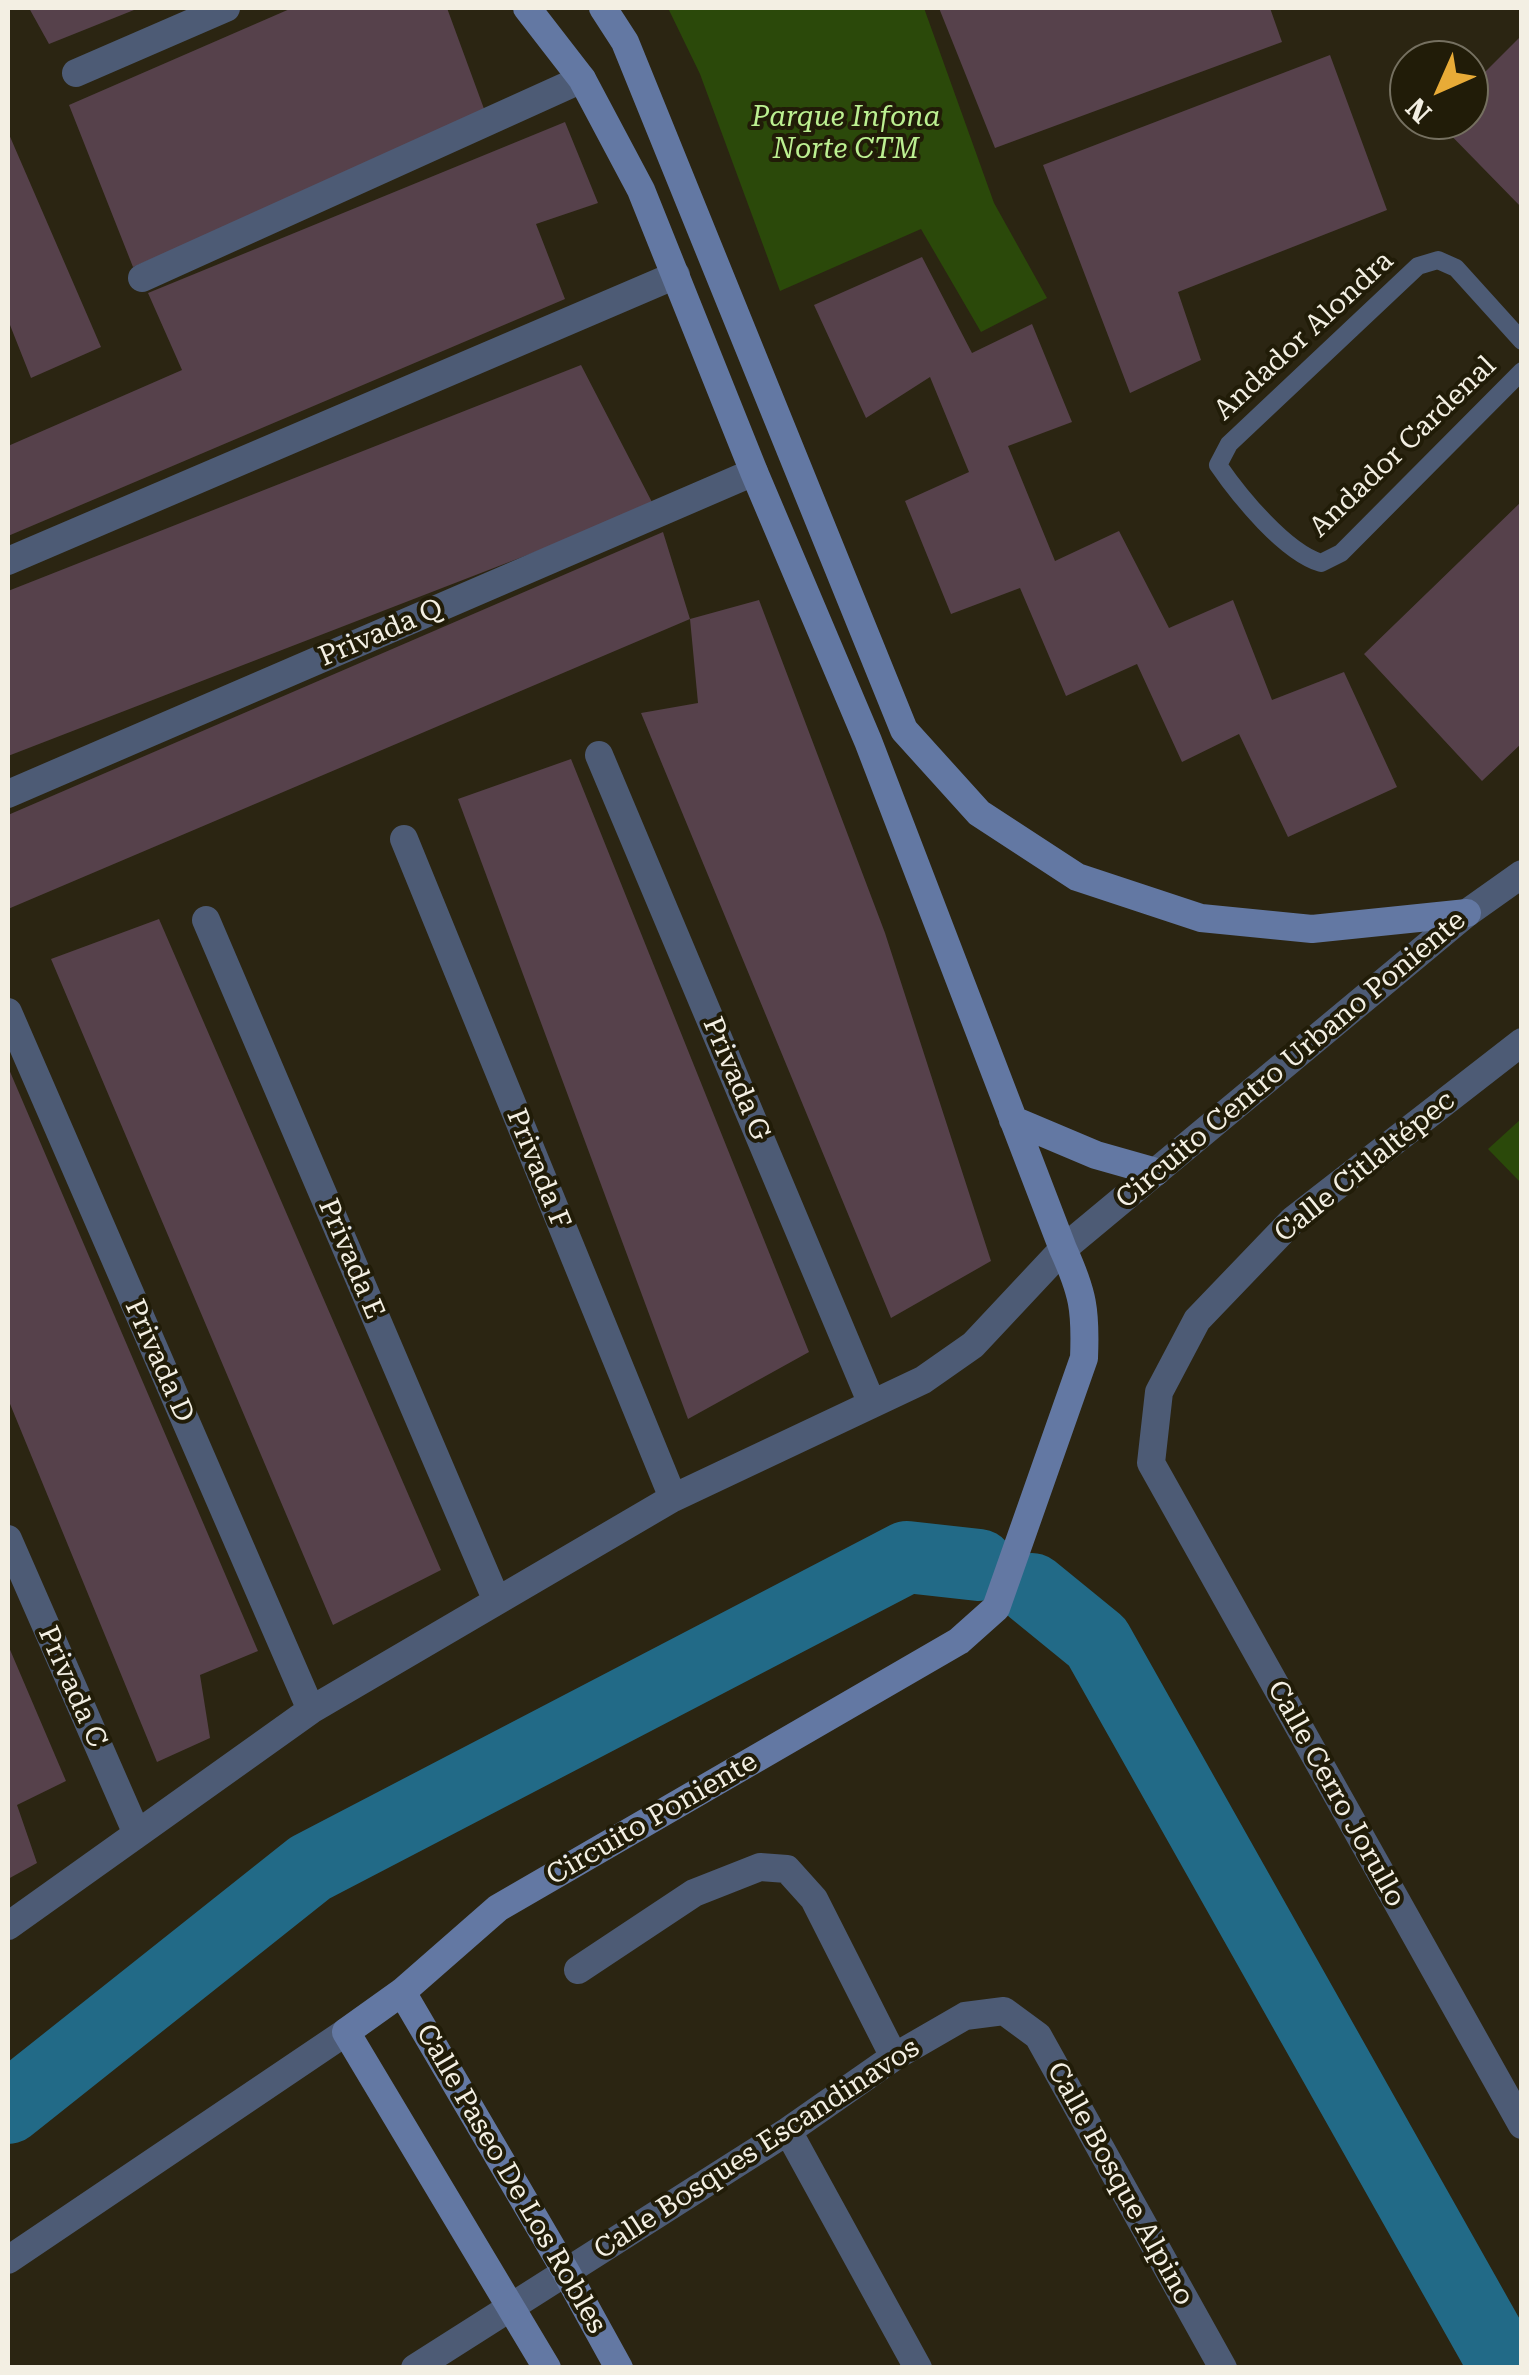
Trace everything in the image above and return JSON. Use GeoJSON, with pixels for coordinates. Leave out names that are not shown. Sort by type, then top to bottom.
{"type":"FeatureCollection","features":[{"type":"Feature","properties":{"kind":"main road","name":"Circuito Poniente"},"geometry":{"type":"LineString","coordinates":[[346,2032],[402,1992],[498,1908],[959,1642],[996,1608],[1084,1358],[1086,1321],[1082,1290],[1062,1250],[868,740],[754,472],[676,274],[641,190],[582,80],[527,8]]}},
{"type":"Feature","properties":{"kind":"main road"},"geometry":{"type":"LineString","coordinates":[[602,8],[625,42],[904,730],[978,814],[1077,878],[1201,918],[1312,929],[1468,913]]}},
{"type":"Feature","properties":{"kind":"main road"},"geometry":{"type":"LineString","coordinates":[[1013,1120],[1096,1156],[1156,1172]]}},
{"type":"Feature","properties":{"kind":"main road","name":"Calle Paseo De Los Robles"},"geometry":{"type":"LineString","coordinates":[[402,1992],[619,2368]]}},
{"type":"Feature","properties":{"kind":"main road"},"geometry":{"type":"LineString","coordinates":[[346,2032],[547,2368]]}},
{"type":"Feature","properties":{"kind":"street"},"geometry":{"type":"LineString","coordinates":[[76,73],[226,8]]}},
{"type":"Feature","properties":{"kind":"street"},"geometry":{"type":"LineString","coordinates":[[142,278],[582,80]]}},
{"type":"Feature","properties":{"kind":"street"},"geometry":{"type":"LineString","coordinates":[[8,561],[676,274]]}},
{"type":"Feature","properties":{"kind":"street","name":"Privada Q"},"geometry":{"type":"LineString","coordinates":[[8,794],[754,472]]}},
{"type":"Feature","properties":{"kind":"street","name":"Privada G"},"geometry":{"type":"LineString","coordinates":[[599,755],[872,1404]]}},
{"type":"Feature","properties":{"kind":"street","name":"Privada F"},"geometry":{"type":"LineString","coordinates":[[404,839],[673,1498]]}},
{"type":"Feature","properties":{"kind":"street","name":"Circuito Centro Urbano Poniente"},"geometry":{"type":"LineString","coordinates":[[8,1926],[311,1710],[673,1498],[924,1380],[972,1345],[1062,1250],[1468,913],[1522,874]]}},
{"type":"Feature","properties":{"kind":"street","name":"Privada E"},"geometry":{"type":"LineString","coordinates":[[206,920],[496,1600]]}},
{"type":"Feature","properties":{"kind":"street","name":"Privada D"},"geometry":{"type":"LineString","coordinates":[[8,1012],[311,1710]]}},
{"type":"Feature","properties":{"kind":"street","name":"Calle Citlaltépec"},"geometry":{"type":"LineString","coordinates":[[1151,1463],[1159,1392],[1197,1320],[1293,1220],[1522,1042]]}},
{"type":"Feature","properties":{"kind":"street","name":"Calle Cerro Jorullo"},"geometry":{"type":"LineString","coordinates":[[1151,1463],[1522,2125]]}},
{"type":"Feature","properties":{"kind":"street","name":"Privada C"},"geometry":{"type":"LineString","coordinates":[[8,1539],[137,1834]]}},
{"type":"Feature","properties":{"kind":"street"},"geometry":{"type":"LineString","coordinates":[[578,1970],[694,1894],[760,1867],[786,1869],[814,1899],[894,2058]]}},
{"type":"Feature","properties":{"kind":"street","name":"Calle Bosques Escandinavos"},"geometry":{"type":"LineString","coordinates":[[414,2368],[788,2131],[894,2058],[966,2016],[1004,2012]]}},
{"type":"Feature","properties":{"kind":"street","name":"Calle Bosque Alpino"},"geometry":{"type":"LineString","coordinates":[[1004,2012],[1038,2036],[1223,2368]]}},
{"type":"Feature","properties":{"kind":"street","name":"Circuito Poniente"},"geometry":{"type":"LineString","coordinates":[[8,2260],[346,2032]]}},
{"type":"Feature","properties":{"kind":"street"},"geometry":{"type":"LineString","coordinates":[[788,2131],[918,2368]]}},
{"type":"Feature","properties":{"kind":"lane","name":"Andador Alondra"},"geometry":{"type":"LineString","coordinates":[[1322,562],[1302,557],[1232,486],[1218,465],[1229,444],[1418,266],[1438,260],[1456,268],[1522,342]]}},
{"type":"Feature","properties":{"kind":"lane","name":"Andador Cardenal"},"geometry":{"type":"LineString","coordinates":[[1322,562],[1341,553],[1522,371]]}},
{"type":"Feature","properties":{"kind":"green space","name":"Parque Infona Norte CTM"},"geometry":{"type":"Polygon","coordinates":[[[668,8],[924,8],[994,203],[1047,298],[981,332],[921,229],[780,291],[700,74],[668,8]]]}},
{"type":"Feature","properties":{"kind":"green space"},"geometry":{"type":"Polygon","coordinates":[[[1521,1119],[1521,1183],[1488,1149],[1521,1119]]]}},
{"type":"Feature","properties":{"kind":"building"},"geometry":{"type":"Polygon","coordinates":[[[29,8],[139,8],[49,44],[29,8]]]}},
{"type":"Feature","properties":{"kind":"building"},"geometry":{"type":"Polygon","coordinates":[[[292,8],[447,8],[487,117],[133,267],[69,105],[292,8]]]}},
{"type":"Feature","properties":{"kind":"building"},"geometry":{"type":"Polygon","coordinates":[[[939,8],[1270,8],[1282,42],[995,148],[939,8]]]}},
{"type":"Feature","properties":{"kind":"building"},"geometry":{"type":"Polygon","coordinates":[[[1522,35],[1522,208],[1456,140],[1489,140],[1489,68],[1522,35]]]}},
{"type":"Feature","properties":{"kind":"building"},"geometry":{"type":"Polygon","coordinates":[[[1330,55],[1387,210],[1178,292],[1201,360],[1130,393],[1043,165],[1330,55]]]}},
{"type":"Feature","properties":{"kind":"building"},"geometry":{"type":"Polygon","coordinates":[[[565,122],[598,203],[536,224],[565,299],[8,536],[8,446],[182,370],[148,293],[565,122]]]}},
{"type":"Feature","properties":{"kind":"building"},"geometry":{"type":"Polygon","coordinates":[[[8,132],[101,347],[31,378],[8,320],[8,132]]]}},
{"type":"Feature","properties":{"kind":"building"},"geometry":{"type":"Polygon","coordinates":[[[922,257],[972,353],[1032,324],[1072,422],[1008,446],[1055,561],[1119,531],[1169,628],[1233,600],[1272,700],[1344,672],[1397,787],[1288,837],[1239,734],[1182,762],[1137,664],[1066,696],[1020,588],[951,614],[905,501],[969,472],[930,377],[866,418],[814,305],[922,257]]]}},
{"type":"Feature","properties":{"kind":"building"},"geometry":{"type":"Polygon","coordinates":[[[581,365],[654,506],[8,756],[8,591],[581,365]]]}},
{"type":"Feature","properties":{"kind":"building"},"geometry":{"type":"Polygon","coordinates":[[[1522,501],[1522,743],[1482,781],[1364,654],[1522,501]]]}},
{"type":"Feature","properties":{"kind":"building"},"geometry":{"type":"Polygon","coordinates":[[[663,532],[690,619],[8,909],[8,815],[663,532]]]}},
{"type":"Feature","properties":{"kind":"building"},"geometry":{"type":"Polygon","coordinates":[[[759,600],[885,933],[991,1261],[891,1318],[641,713],[698,703],[690,619],[759,600]]]}},
{"type":"Feature","properties":{"kind":"building"},"geometry":{"type":"Polygon","coordinates":[[[571,759],[809,1352],[688,1419],[458,799],[571,759]]]}},
{"type":"Feature","properties":{"kind":"building"},"geometry":{"type":"Polygon","coordinates":[[[159,919],[441,1570],[333,1625],[51,959],[159,919]]]}},
{"type":"Feature","properties":{"kind":"building"},"geometry":{"type":"Polygon","coordinates":[[[8,1067],[258,1651],[200,1675],[210,1738],[157,1762],[8,1399],[8,1067]]]}},
{"type":"Feature","properties":{"kind":"building"},"geometry":{"type":"Polygon","coordinates":[[[8,1645],[66,1781],[17,1805],[37,1863],[8,1879],[8,1645]]]}},
{"type":"Feature","properties":{"kind":"waterway"},"geometry":{"type":"LineString","coordinates":[[8,2108],[310,1868],[907,1557],[979,1565]]}},
{"type":"Feature","properties":{"kind":"waterway"},"geometry":{"type":"LineString","coordinates":[[1032,1589],[1097,1642],[1506,2368]]}}]}
